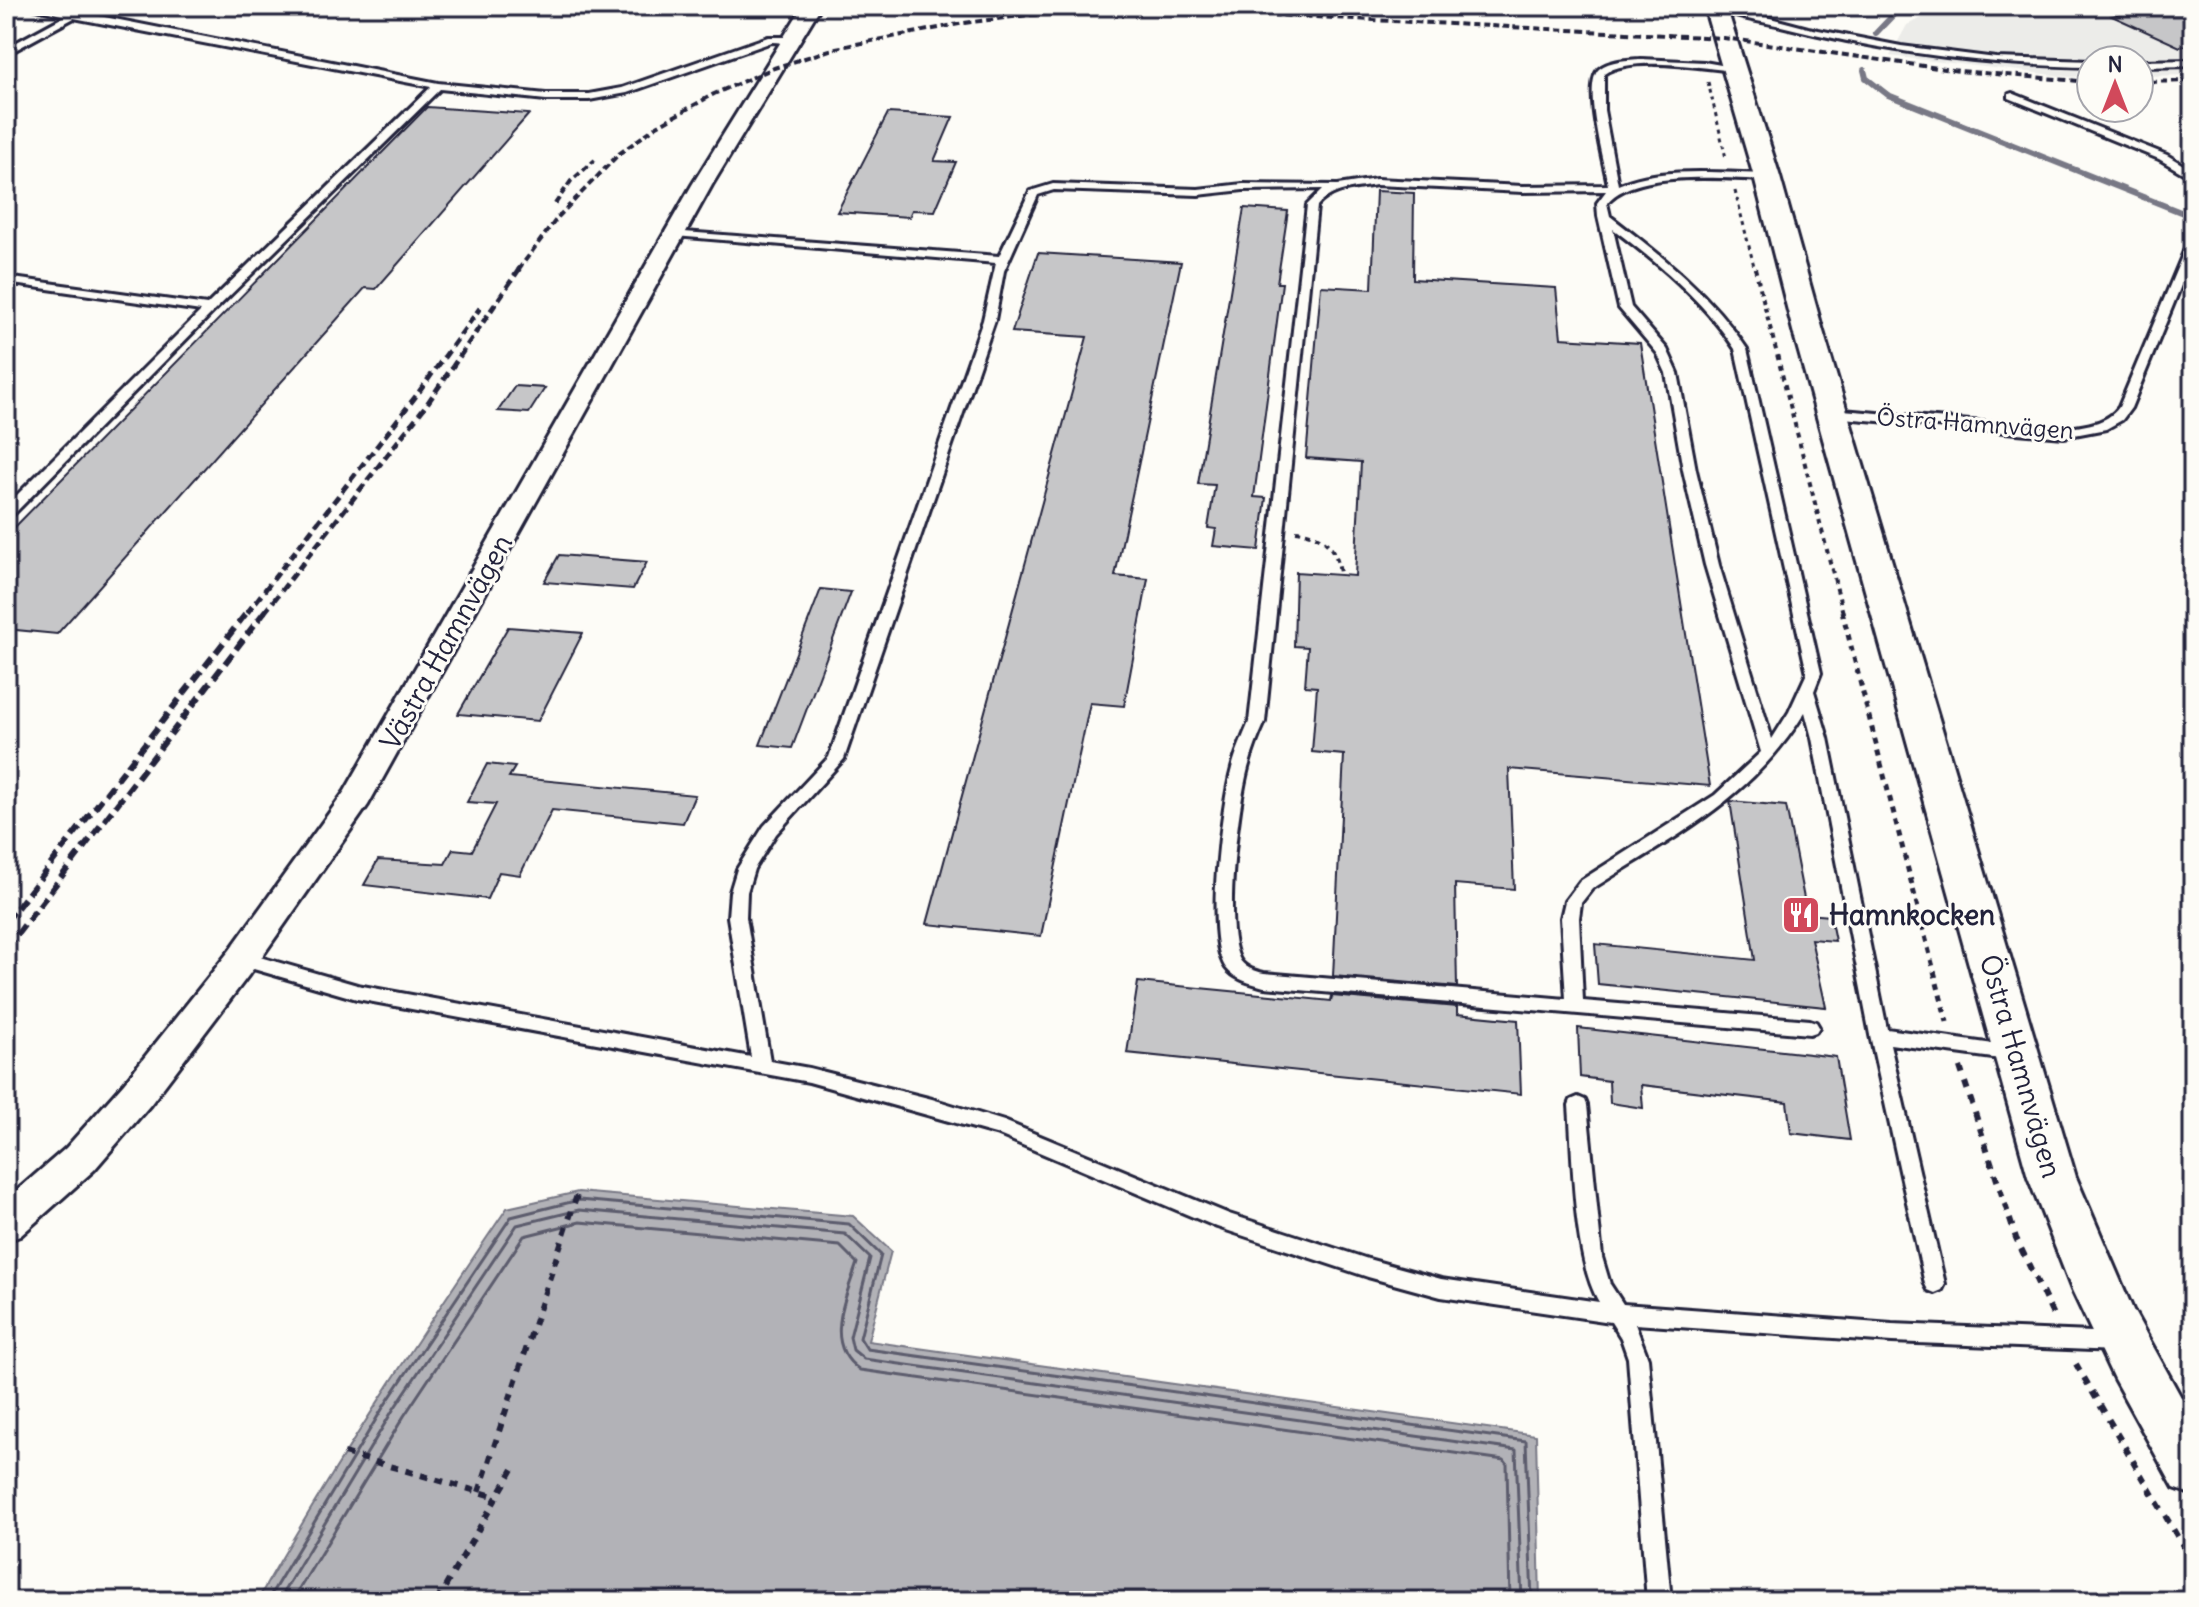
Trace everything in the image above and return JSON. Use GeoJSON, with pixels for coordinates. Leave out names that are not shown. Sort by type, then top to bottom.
{"type":"FeatureCollection","features":[{"type":"Feature","properties":{"kind":"street","name":"Västra Hamnvägen"},"geometry":{"type":"LineString","coordinates":[[6,1224],[80,1159],[137,1094],[242,959],[378,763],[675,233],[744,113],[812,6]]}},
{"type":"Feature","properties":{"kind":"street","name":"Östra Hamnvägen"},"geometry":{"type":"LineString","coordinates":[[1715,6],[1718,67],[1749,177],[1831,413],[2016,1054],[2071,1230],[2119,1342],[2193,1469]]}},
{"type":"Feature","properties":{"kind":"lane"},"geometry":{"type":"LineString","coordinates":[[29,6],[438,86],[546,97],[589,97],[624,91],[771,39],[791,40]]}},
{"type":"Feature","properties":{"kind":"lane"},"geometry":{"type":"LineString","coordinates":[[901,6],[981,10],[998,6]]}},
{"type":"Feature","properties":{"kind":"lane"},"geometry":{"type":"LineString","coordinates":[[1715,6],[1814,35],[1894,49],[2075,64]]}},
{"type":"Feature","properties":{"kind":"lane"},"geometry":{"type":"LineString","coordinates":[[6,52],[74,14]]}},
{"type":"Feature","properties":{"kind":"lane"},"geometry":{"type":"LineString","coordinates":[[1614,188],[1597,92],[1598,75],[1603,69],[1622,63],[1718,67]]}},
{"type":"Feature","properties":{"kind":"lane"},"geometry":{"type":"LineString","coordinates":[[2155,64],[2193,63]]}},
{"type":"Feature","properties":{"kind":"lane"},"geometry":{"type":"LineString","coordinates":[[6,514],[438,86]]}},
{"type":"Feature","properties":{"kind":"lane"},"geometry":{"type":"LineString","coordinates":[[2012,96],[2163,157],[2193,176]]}},
{"type":"Feature","properties":{"kind":"lane"},"geometry":{"type":"LineString","coordinates":[[762,1067],[737,917],[736,894],[743,873],[763,838],[836,759],[989,320],[1003,260],[1034,193],[1053,187],[1198,192],[1243,187],[1376,182],[1523,189],[1614,188],[1659,179],[1749,177]]}},
{"type":"Feature","properties":{"kind":"lane"},"geometry":{"type":"LineString","coordinates":[[1344,185],[1316,199],[1309,217],[1306,282],[1257,722],[1239,771],[1232,812],[1224,940],[1233,965],[1244,974],[1264,980],[1810,1027]]}},
{"type":"Feature","properties":{"kind":"lane"},"geometry":{"type":"LineString","coordinates":[[1614,188],[1604,197],[1603,216],[1625,308],[1663,352],[1672,373],[1725,621],[1769,754]]}},
{"type":"Feature","properties":{"kind":"lane"},"geometry":{"type":"LineString","coordinates":[[1575,1008],[1570,918],[1573,901],[1586,885],[1711,807],[1754,772],[1769,754],[1807,693],[1814,673],[1741,349],[1723,323],[1696,295],[1603,216]]}},
{"type":"Feature","properties":{"kind":"lane"},"geometry":{"type":"LineString","coordinates":[[675,233],[1003,260]]}},
{"type":"Feature","properties":{"kind":"lane","name":"Östra Hamnvägen"},"geometry":{"type":"LineString","coordinates":[[1831,413],[2035,432],[2087,431],[2102,426],[2118,417],[2125,408],[2193,242]]}},
{"type":"Feature","properties":{"kind":"lane"},"geometry":{"type":"LineString","coordinates":[[6,280],[210,309]]}},
{"type":"Feature","properties":{"kind":"lane"},"geometry":{"type":"LineString","coordinates":[[1807,693],[1820,738],[1879,1035],[1935,1284]]}},
{"type":"Feature","properties":{"kind":"lane"},"geometry":{"type":"LineString","coordinates":[[242,959],[357,992],[870,1090],[1004,1129],[1224,1221],[1368,1268],[1441,1288],[1614,1313],[1892,1333],[2119,1342]]}},
{"type":"Feature","properties":{"kind":"lane"},"geometry":{"type":"LineString","coordinates":[[1879,1035],[2016,1054]]}},
{"type":"Feature","properties":{"kind":"lane"},"geometry":{"type":"LineString","coordinates":[[1578,1105],[1592,1257],[1601,1287],[1614,1313],[1630,1334],[1638,1358],[1659,1601]]}},
{"type":"Feature","properties":{"kind":"path"},"geometry":{"type":"LineString","coordinates":[[1718,67],[1749,177],[1953,1045],[2016,1238],[2086,1385],[2193,1563]]}},
{"type":"Feature","properties":{"kind":"path"},"geometry":{"type":"LineString","coordinates":[[1279,529],[1305,532],[1329,541],[1339,560],[1340,573]]}},
{"type":"Feature","properties":{"kind":"path"},"geometry":{"type":"LineString","coordinates":[[479,1492],[578,1192]]}},
{"type":"Feature","properties":{"kind":"path"},"geometry":{"type":"LineString","coordinates":[[344,1453],[497,1497]]}},
{"type":"Feature","properties":{"kind":"path"},"geometry":{"type":"LineString","coordinates":[[437,1601],[516,1464]]}},
{"type":"Feature","properties":{"kind":"shaded area"},"geometry":{"type":"Polygon","coordinates":[[[1947,6],[2193,6],[2193,75],[2155,76],[2155,44],[2075,44],[2075,77],[2070,77],[1890,56],[1907,25],[1947,6]]]}},
{"type":"Feature","properties":{"kind":"water"},"geometry":{"type":"Polygon","coordinates":[[[578,1192],[853,1216],[891,1251],[868,1341],[1536,1435],[1540,1601],[257,1601],[378,1402],[507,1208],[578,1192]]]}},
{"type":"Feature","properties":{"kind":"building"},"geometry":{"type":"Polygon","coordinates":[[[2158,6],[2193,6],[2193,44],[2180,47],[2112,16],[2158,6]]]}},
{"type":"Feature","properties":{"kind":"building"},"geometry":{"type":"Polygon","coordinates":[[[427,107],[529,114],[376,289],[365,288],[57,634],[6,629],[6,536],[427,107]]]}},
{"type":"Feature","properties":{"kind":"building"},"geometry":{"type":"Polygon","coordinates":[[[888,113],[953,117],[934,161],[956,162],[935,211],[912,210],[909,217],[837,212],[888,113]]]}},
{"type":"Feature","properties":{"kind":"building"},"geometry":{"type":"Polygon","coordinates":[[[1376,191],[1414,193],[1413,279],[1556,288],[1561,338],[1640,343],[1710,786],[1509,769],[1514,889],[1455,884],[1457,987],[1333,976],[1344,755],[1312,752],[1317,687],[1305,686],[1308,647],[1294,646],[1296,572],[1355,576],[1361,462],[1306,458],[1321,286],[1372,289],[1376,191]]]}},
{"type":"Feature","properties":{"kind":"building"},"geometry":{"type":"Polygon","coordinates":[[[1244,208],[1288,211],[1277,283],[1282,283],[1254,497],[1266,498],[1259,550],[1213,546],[1216,529],[1208,528],[1215,485],[1198,484],[1244,208]]]}},
{"type":"Feature","properties":{"kind":"building"},"geometry":{"type":"Polygon","coordinates":[[[1038,253],[1181,262],[1115,576],[1148,579],[1124,706],[1090,703],[1041,936],[927,924],[1087,337],[1012,332],[1038,253]]]}},
{"type":"Feature","properties":{"kind":"building"},"geometry":{"type":"Polygon","coordinates":[[[515,386],[545,388],[529,413],[498,411],[515,386]]]}},
{"type":"Feature","properties":{"kind":"building"},"geometry":{"type":"Polygon","coordinates":[[[559,555],[647,562],[633,589],[544,582],[559,555]]]}},
{"type":"Feature","properties":{"kind":"building"},"geometry":{"type":"Polygon","coordinates":[[[821,589],[851,592],[792,748],[760,745],[821,589]]]}},
{"type":"Feature","properties":{"kind":"building"},"geometry":{"type":"Polygon","coordinates":[[[508,627],[583,633],[538,721],[458,714],[508,627]]]}},
{"type":"Feature","properties":{"kind":"building"},"geometry":{"type":"Polygon","coordinates":[[[487,764],[515,767],[509,777],[695,795],[683,823],[552,810],[520,875],[499,872],[487,899],[364,885],[378,860],[445,864],[453,849],[472,851],[496,804],[467,802],[487,764]]]}},
{"type":"Feature","properties":{"kind":"building"},"geometry":{"type":"Polygon","coordinates":[[[1730,801],[1786,806],[1807,914],[1830,916],[1835,941],[1811,939],[1826,1007],[1598,984],[1595,944],[1755,960],[1730,801]]]}},
{"type":"Feature","properties":{"kind":"building"},"geometry":{"type":"Polygon","coordinates":[[[1138,982],[1331,1001],[1332,996],[1457,1007],[1457,1014],[1518,1020],[1521,1094],[1127,1053],[1138,982]]]}},
{"type":"Feature","properties":{"kind":"building"},"geometry":{"type":"Polygon","coordinates":[[[1578,1028],[1836,1057],[1850,1140],[1791,1133],[1787,1102],[1641,1085],[1643,1108],[1610,1103],[1609,1081],[1580,1077],[1578,1028]]]}},
{"type":"Feature","properties":{"kind":"waterway"},"geometry":{"type":"LineString","coordinates":[[1876,33],[1896,12],[1910,6]]}},
{"type":"Feature","properties":{"kind":"waterway"},"geometry":{"type":"LineString","coordinates":[[1864,70],[1866,78],[1888,95],[2193,217]]}},
{"type":"Feature","properties":{"kind":"railway"},"geometry":{"type":"LineString","coordinates":[[518,270],[558,217],[620,153],[657,126],[714,94],[774,68],[836,48],[964,23],[1029,15],[1159,9],[1724,38],[1959,71],[2075,81]]}},
{"type":"Feature","properties":{"kind":"railway"},"geometry":{"type":"LineString","coordinates":[[2155,82],[2193,81]]}},
{"type":"Feature","properties":{"kind":"railway"},"geometry":{"type":"LineString","coordinates":[[555,204],[571,181],[595,160]]}},
{"type":"Feature","properties":{"kind":"railway"},"geometry":{"type":"LineString","coordinates":[[264,613],[427,404],[520,268]]}},
{"type":"Feature","properties":{"kind":"railway"},"geometry":{"type":"LineString","coordinates":[[247,613],[416,396],[480,308]]}},
{"type":"Feature","properties":{"kind":"railway"},"geometry":{"type":"LineString","coordinates":[[6,922],[248,611]]}},
{"type":"Feature","properties":{"kind":"railway"},"geometry":{"type":"LineString","coordinates":[[6,949],[265,611]]}},
{"type":"Feature","properties":{"kind":"place","name":"Hamnkocken"},"geometry":{"type":"Point","coordinates":[1801,915]}}]}
